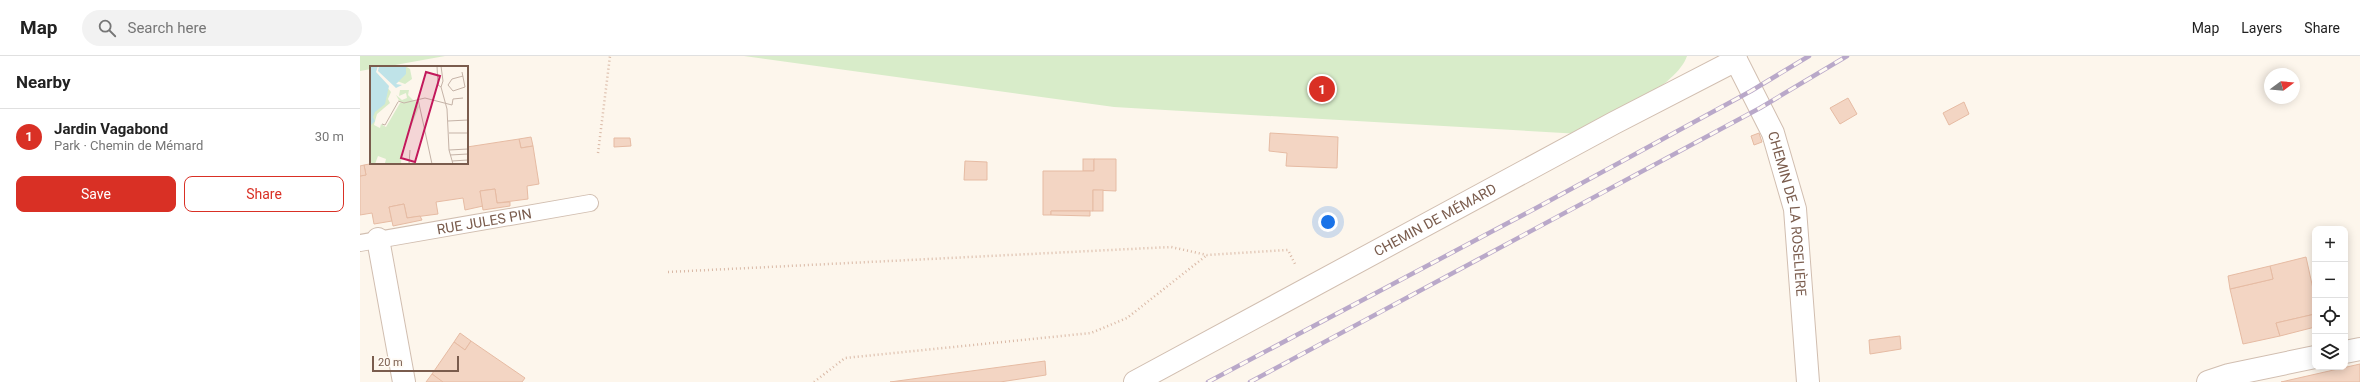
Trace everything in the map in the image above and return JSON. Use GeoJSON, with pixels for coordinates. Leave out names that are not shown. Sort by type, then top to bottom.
{"type":"FeatureCollection","features":[{"type":"Feature","properties":{"kind":"street","name":"CHEMIN DE MÉMARD"},"geometry":{"type":"LineString","coordinates":[[1136,382],[1309,290],[1735,58]]}},
{"type":"Feature","properties":{"kind":"street","name":"CHEMIN DE LA ROSELIÈRE"},"geometry":{"type":"LineString","coordinates":[[1735,58],[1773,133],[1795,209],[1808,382]]}},
{"type":"Feature","properties":{"kind":"street","name":"RUE JULES PIN"},"geometry":{"type":"LineString","coordinates":[[369,241],[404,382]]}},
{"type":"Feature","properties":{"kind":"street"},"geometry":{"type":"LineString","coordinates":[[2348,351],[2360,349]]}},
{"type":"Feature","properties":{"kind":"street"},"geometry":{"type":"LineString","coordinates":[[2208,382],[2229,375],[2312,358]]}},
{"type":"Feature","properties":{"kind":"lane","name":"RUE JULES PIN"},"geometry":{"type":"LineString","coordinates":[[369,241],[590,203]]}},
{"type":"Feature","properties":{"kind":"path"},"geometry":{"type":"LineString","coordinates":[[598,153],[610,56]]}},
{"type":"Feature","properties":{"kind":"path"},"geometry":{"type":"LineString","coordinates":[[668,272],[1171,247],[1207,256],[1288,250],[1309,290]]}},
{"type":"Feature","properties":{"kind":"path"},"geometry":{"type":"LineString","coordinates":[[814,382],[844,358],[1091,333],[1127,318],[1207,256]]}},
{"type":"Feature","properties":{"kind":"green space"},"geometry":{"type":"Polygon","coordinates":[[[360,56],[445,56],[390,66],[370,66],[370,69],[360,71],[360,56]]]}},
{"type":"Feature","properties":{"kind":"green space"},"geometry":{"type":"Polygon","coordinates":[[[744,56],[1687,56],[1681,67],[1670,79],[1656,90],[1581,134],[1114,107],[744,56]]]}},
{"type":"Feature","properties":{"kind":"building"},"geometry":{"type":"Polygon","coordinates":[[[1848,98],[1857,114],[1840,124],[1830,108],[1848,98]]]}},
{"type":"Feature","properties":{"kind":"building"},"geometry":{"type":"Polygon","coordinates":[[[1964,102],[1969,114],[1949,125],[1943,113],[1964,102]]]}},
{"type":"Feature","properties":{"kind":"building"},"geometry":{"type":"Polygon","coordinates":[[[1270,133],[1338,137],[1337,168],[1286,166],[1287,153],[1269,151],[1270,133]]]}},
{"type":"Feature","properties":{"kind":"building"},"geometry":{"type":"Polygon","coordinates":[[[1759,133],[1762,142],[1754,145],[1751,136],[1759,133]]]}},
{"type":"Feature","properties":{"kind":"building"},"geometry":{"type":"Polygon","coordinates":[[[531,137],[533,146],[521,148],[519,139],[531,137]]]}},
{"type":"Feature","properties":{"kind":"building"},"geometry":{"type":"Polygon","coordinates":[[[614,138],[630,138],[631,146],[614,147],[614,138]]]}},
{"type":"Feature","properties":{"kind":"building"},"geometry":{"type":"Polygon","coordinates":[[[519,139],[521,148],[533,146],[539,184],[527,186],[528,199],[497,203],[495,189],[480,191],[483,206],[465,210],[463,198],[436,202],[438,214],[407,218],[404,204],[389,207],[392,221],[374,224],[372,213],[360,215],[360,176],[366,175],[364,165],[468,164],[468,147],[519,139]]]}},
{"type":"Feature","properties":{"kind":"building"},"geometry":{"type":"Polygon","coordinates":[[[1083,159],[1094,159],[1094,171],[1083,171],[1083,159]]]}},
{"type":"Feature","properties":{"kind":"building"},"geometry":{"type":"Polygon","coordinates":[[[1094,159],[1116,159],[1116,191],[1093,190],[1093,211],[1051,211],[1051,215],[1043,215],[1043,171],[1094,171],[1094,159]]]}},
{"type":"Feature","properties":{"kind":"building"},"geometry":{"type":"Polygon","coordinates":[[[965,161],[987,162],[987,180],[964,180],[965,161]]]}},
{"type":"Feature","properties":{"kind":"building"},"geometry":{"type":"Polygon","coordinates":[[[364,165],[366,175],[360,176],[360,166],[364,165]]]}},
{"type":"Feature","properties":{"kind":"building"},"geometry":{"type":"Polygon","coordinates":[[[495,189],[497,203],[510,202],[510,206],[483,210],[480,191],[495,189]]]}},
{"type":"Feature","properties":{"kind":"building"},"geometry":{"type":"Polygon","coordinates":[[[1093,190],[1103,190],[1103,211],[1093,211],[1093,190]]]}},
{"type":"Feature","properties":{"kind":"building"},"geometry":{"type":"Polygon","coordinates":[[[404,204],[407,218],[420,216],[422,220],[393,226],[389,207],[404,204]]]}},
{"type":"Feature","properties":{"kind":"building"},"geometry":{"type":"Polygon","coordinates":[[[1051,211],[1090,211],[1090,216],[1051,215],[1051,211]]]}},
{"type":"Feature","properties":{"kind":"building"},"geometry":{"type":"Polygon","coordinates":[[[2306,257],[2312,284],[2312,315],[2276,323],[2280,336],[2243,344],[2230,289],[2273,279],[2270,266],[2306,257]]]}},
{"type":"Feature","properties":{"kind":"building"},"geometry":{"type":"Polygon","coordinates":[[[2270,266],[2273,279],[2230,289],[2228,276],[2270,266]]]}},
{"type":"Feature","properties":{"kind":"building"},"geometry":{"type":"Polygon","coordinates":[[[2312,315],[2312,328],[2280,336],[2276,323],[2312,315]]]}},
{"type":"Feature","properties":{"kind":"building"},"geometry":{"type":"Polygon","coordinates":[[[460,333],[471,341],[465,350],[454,342],[460,333]]]}},
{"type":"Feature","properties":{"kind":"building"},"geometry":{"type":"Polygon","coordinates":[[[1900,336],[1901,349],[1870,354],[1869,340],[1900,336]]]}},
{"type":"Feature","properties":{"kind":"building"},"geometry":{"type":"Polygon","coordinates":[[[471,341],[525,378],[522,382],[442,382],[432,374],[454,342],[465,350],[471,341]]]}},
{"type":"Feature","properties":{"kind":"building"},"geometry":{"type":"Polygon","coordinates":[[[1045,361],[1046,375],[1000,382],[890,382],[1045,361]]]}},
{"type":"Feature","properties":{"kind":"building"},"geometry":{"type":"Polygon","coordinates":[[[2360,364],[2360,382],[2281,382],[2334,370],[2348,370],[2348,367],[2360,364]]]}},
{"type":"Feature","properties":{"kind":"building"},"geometry":{"type":"Polygon","coordinates":[[[432,374],[443,382],[426,382],[432,374]]]}},
{"type":"Feature","properties":{"kind":"railway"},"geometry":{"type":"LineString","coordinates":[[1208,382],[1538,207],[1751,91],[1809,56]]}},
{"type":"Feature","properties":{"kind":"railway"},"geometry":{"type":"LineString","coordinates":[[1250,382],[1760,108],[1847,56]]}},
{"type":"Feature","properties":{"kind":"place","name":"Jardin Vagabond"},"geometry":{"type":"Point","coordinates":[1322,89]}}]}
